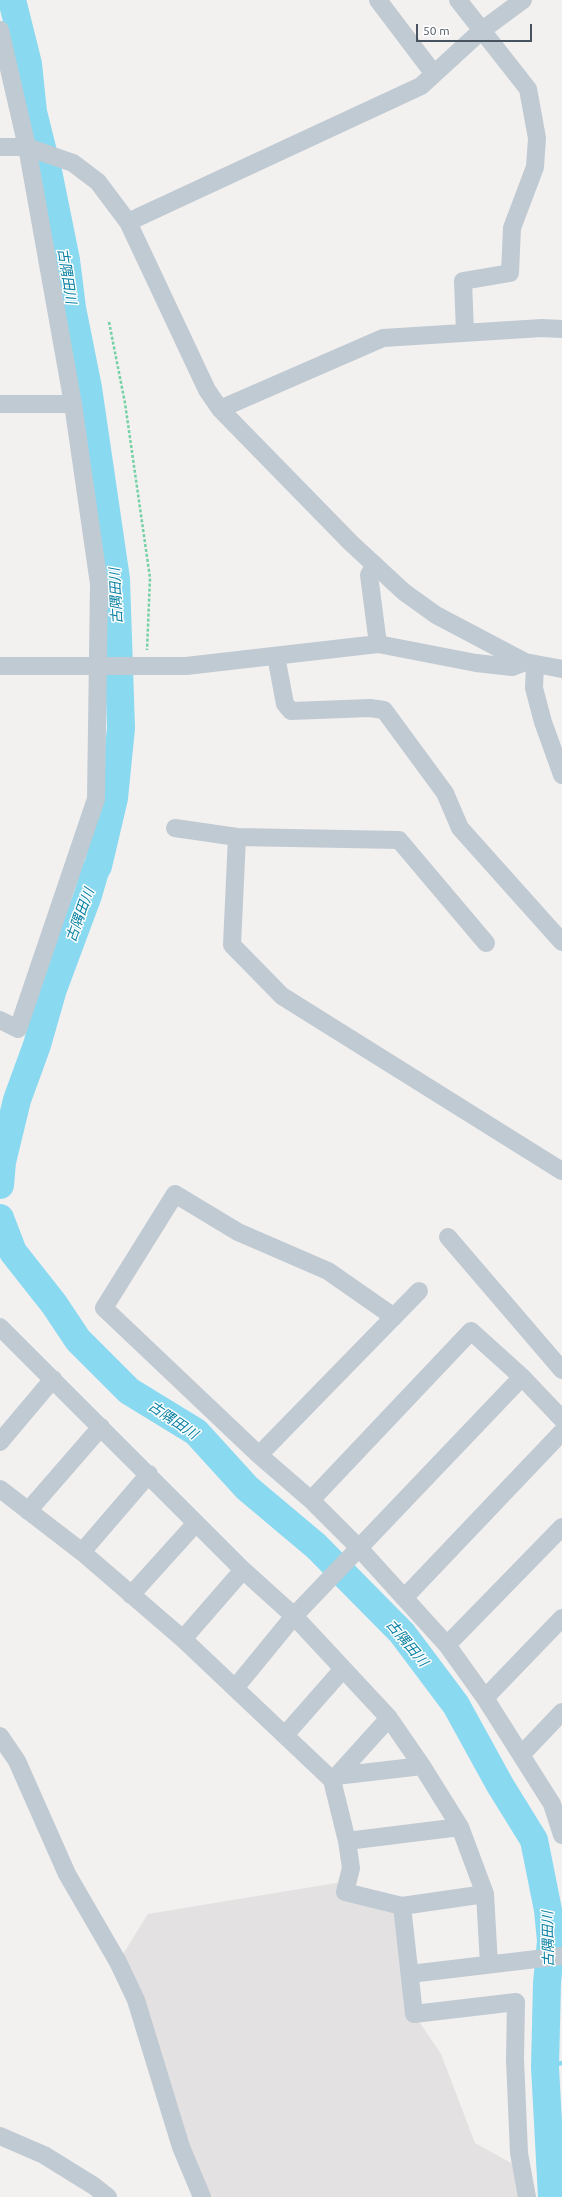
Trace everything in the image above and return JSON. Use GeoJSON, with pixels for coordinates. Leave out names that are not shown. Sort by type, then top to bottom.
{"type":"FeatureCollection","features":[{"type":"Feature","properties":{"kind":"street"},"geometry":{"type":"LineString","coordinates":[[378,0],[434,74]]}},
{"type":"Feature","properties":{"kind":"street"},"geometry":{"type":"LineString","coordinates":[[458,0],[481,32],[528,89],[537,138],[534,167],[512,228],[510,273],[463,281],[465,332]]}},
{"type":"Feature","properties":{"kind":"street"},"geometry":{"type":"LineString","coordinates":[[128,222],[421,86],[481,32],[523,0]]}},
{"type":"Feature","properties":{"kind":"street"},"geometry":{"type":"LineString","coordinates":[[0,30],[27,147],[73,404],[99,584],[96,799],[18,1029],[0,1020]]}},
{"type":"Feature","properties":{"kind":"street"},"geometry":{"type":"LineString","coordinates":[[0,147],[27,147],[72,163],[98,182],[128,222],[207,390],[220,409],[268,460],[404,592],[436,615],[530,663],[562,670]]}},
{"type":"Feature","properties":{"kind":"street"},"geometry":{"type":"LineString","coordinates":[[220,409],[382,338],[542,328],[562,329]]}},
{"type":"Feature","properties":{"kind":"street"},"geometry":{"type":"LineString","coordinates":[[0,404],[73,404]]}},
{"type":"Feature","properties":{"kind":"street"},"geometry":{"type":"LineString","coordinates":[[375,565],[370,574],[378,644]]}},
{"type":"Feature","properties":{"kind":"street"},"geometry":{"type":"LineString","coordinates":[[0,666],[186,666],[378,644],[476,663],[512,667],[530,663]]}},
{"type":"Feature","properties":{"kind":"street"},"geometry":{"type":"LineString","coordinates":[[276,656],[285,704],[290,711],[370,708],[384,710],[445,793],[460,828],[562,942]]}},
{"type":"Feature","properties":{"kind":"street"},"geometry":{"type":"LineString","coordinates":[[530,663],[534,688],[543,722],[562,775]]}},
{"type":"Feature","properties":{"kind":"street"},"geometry":{"type":"LineString","coordinates":[[175,828],[238,837],[399,840],[486,943]]}},
{"type":"Feature","properties":{"kind":"street"},"geometry":{"type":"LineString","coordinates":[[238,837],[232,945],[237,951],[282,996],[562,1171]]}},
{"type":"Feature","properties":{"kind":"street"},"geometry":{"type":"LineString","coordinates":[[394,1317],[328,1271],[238,1232],[175,1194],[104,1308],[259,1455],[311,1500],[356,1551],[404,1598],[447,1645],[485,1698],[521,1755],[557,1804],[562,1835]]}},
{"type":"Feature","properties":{"kind":"street"},"geometry":{"type":"LineString","coordinates":[[448,1237],[562,1370]]}},
{"type":"Feature","properties":{"kind":"street"},"geometry":{"type":"LineString","coordinates":[[259,1455],[419,1291]]}},
{"type":"Feature","properties":{"kind":"street"},"geometry":{"type":"LineString","coordinates":[[311,1500],[471,1331],[522,1377],[562,1419]]}},
{"type":"Feature","properties":{"kind":"street"},"geometry":{"type":"LineString","coordinates":[[2,1332],[149,1474],[243,1570],[294,1616],[389,1718],[422,1766],[460,1827],[485,1894],[489,1964]]}},
{"type":"Feature","properties":{"kind":"street"},"geometry":{"type":"LineString","coordinates":[[235,1688],[294,1616],[331,1579],[522,1377]]}},
{"type":"Feature","properties":{"kind":"street"},"geometry":{"type":"LineString","coordinates":[[0,1442],[53,1380]]}},
{"type":"Feature","properties":{"kind":"street"},"geometry":{"type":"LineString","coordinates":[[28,1511],[101,1427]]}},
{"type":"Feature","properties":{"kind":"street"},"geometry":{"type":"LineString","coordinates":[[404,1598],[562,1432]]}},
{"type":"Feature","properties":{"kind":"street"},"geometry":{"type":"LineString","coordinates":[[82,1552],[149,1474]]}},
{"type":"Feature","properties":{"kind":"street"},"geometry":{"type":"LineString","coordinates":[[0,1489],[82,1552],[183,1638],[285,1735],[334,1778],[347,1841],[350,1868],[345,1892],[402,1906],[485,1894]]}},
{"type":"Feature","properties":{"kind":"street"},"geometry":{"type":"LineString","coordinates":[[131,1595],[196,1522]]}},
{"type":"Feature","properties":{"kind":"street"},"geometry":{"type":"LineString","coordinates":[[447,1645],[562,1527]]}},
{"type":"Feature","properties":{"kind":"street"},"geometry":{"type":"LineString","coordinates":[[183,1638],[243,1570]]}},
{"type":"Feature","properties":{"kind":"street"},"geometry":{"type":"LineString","coordinates":[[485,1698],[562,1618]]}},
{"type":"Feature","properties":{"kind":"street"},"geometry":{"type":"LineString","coordinates":[[285,1735],[342,1669]]}},
{"type":"Feature","properties":{"kind":"street"},"geometry":{"type":"LineString","coordinates":[[521,1755],[562,1712]]}},
{"type":"Feature","properties":{"kind":"street"},"geometry":{"type":"LineString","coordinates":[[334,1778],[389,1718]]}},
{"type":"Feature","properties":{"kind":"street"},"geometry":{"type":"LineString","coordinates":[[0,1736],[16,1761],[67,1874],[118,1962],[136,2000],[181,2148],[202,2197]]}},
{"type":"Feature","properties":{"kind":"street"},"geometry":{"type":"LineString","coordinates":[[334,1778],[422,1766]]}},
{"type":"Feature","properties":{"kind":"street"},"geometry":{"type":"LineString","coordinates":[[347,1841],[460,1827]]}},
{"type":"Feature","properties":{"kind":"street"},"geometry":{"type":"LineString","coordinates":[[402,1906],[414,2014],[516,2002],[515,2059],[519,2153],[527,2197]]}},
{"type":"Feature","properties":{"kind":"street"},"geometry":{"type":"LineString","coordinates":[[410,1974],[562,1956]]}},
{"type":"Feature","properties":{"kind":"street"},"geometry":{"type":"LineString","coordinates":[[0,2136],[44,2155],[94,2186],[108,2197]]}},
{"type":"Feature","properties":{"kind":"path"},"geometry":{"type":"LineString","coordinates":[[109,322],[125,403],[150,578],[147,667]]}},
{"type":"Feature","properties":{"kind":"shaded area"},"geometry":{"type":"Polygon","coordinates":[[[348,1881],[345,1892],[402,1906],[414,2014],[441,2054],[475,2143],[522,2169],[527,2197],[202,2197],[118,1962],[148,1914],[348,1881]]]}},
{"type":"Feature","properties":{"kind":"waterway","name":"古隅田川"},"geometry":{"type":"LineString","coordinates":[[0,1185],[2,1162],[17,1100],[37,1045],[53,989],[98,866],[114,798],[121,728],[116,579],[88,388],[72,308],[66,260],[49,176],[33,112],[28,64],[12,0]]}},
{"type":"Feature","properties":{"kind":"waterway","name":"古隅田川"},"geometry":{"type":"LineString","coordinates":[[0,1218],[13,1252],[54,1304],[78,1340],[129,1391],[196,1432],[247,1488],[316,1546],[402,1633],[456,1705],[500,1785],[534,1840],[548,1910],[551,1941],[547,1983],[545,2067],[552,2197]]}},
{"type":"Feature","properties":{"kind":"waterway","name":"古隅田川"},"geometry":{"type":"LineString","coordinates":[[0,1236],[13,1252]]}},
{"type":"Feature","properties":{"kind":"waterway"},"geometry":{"type":"LineString","coordinates":[[545,2067],[562,2063]]}}]}
